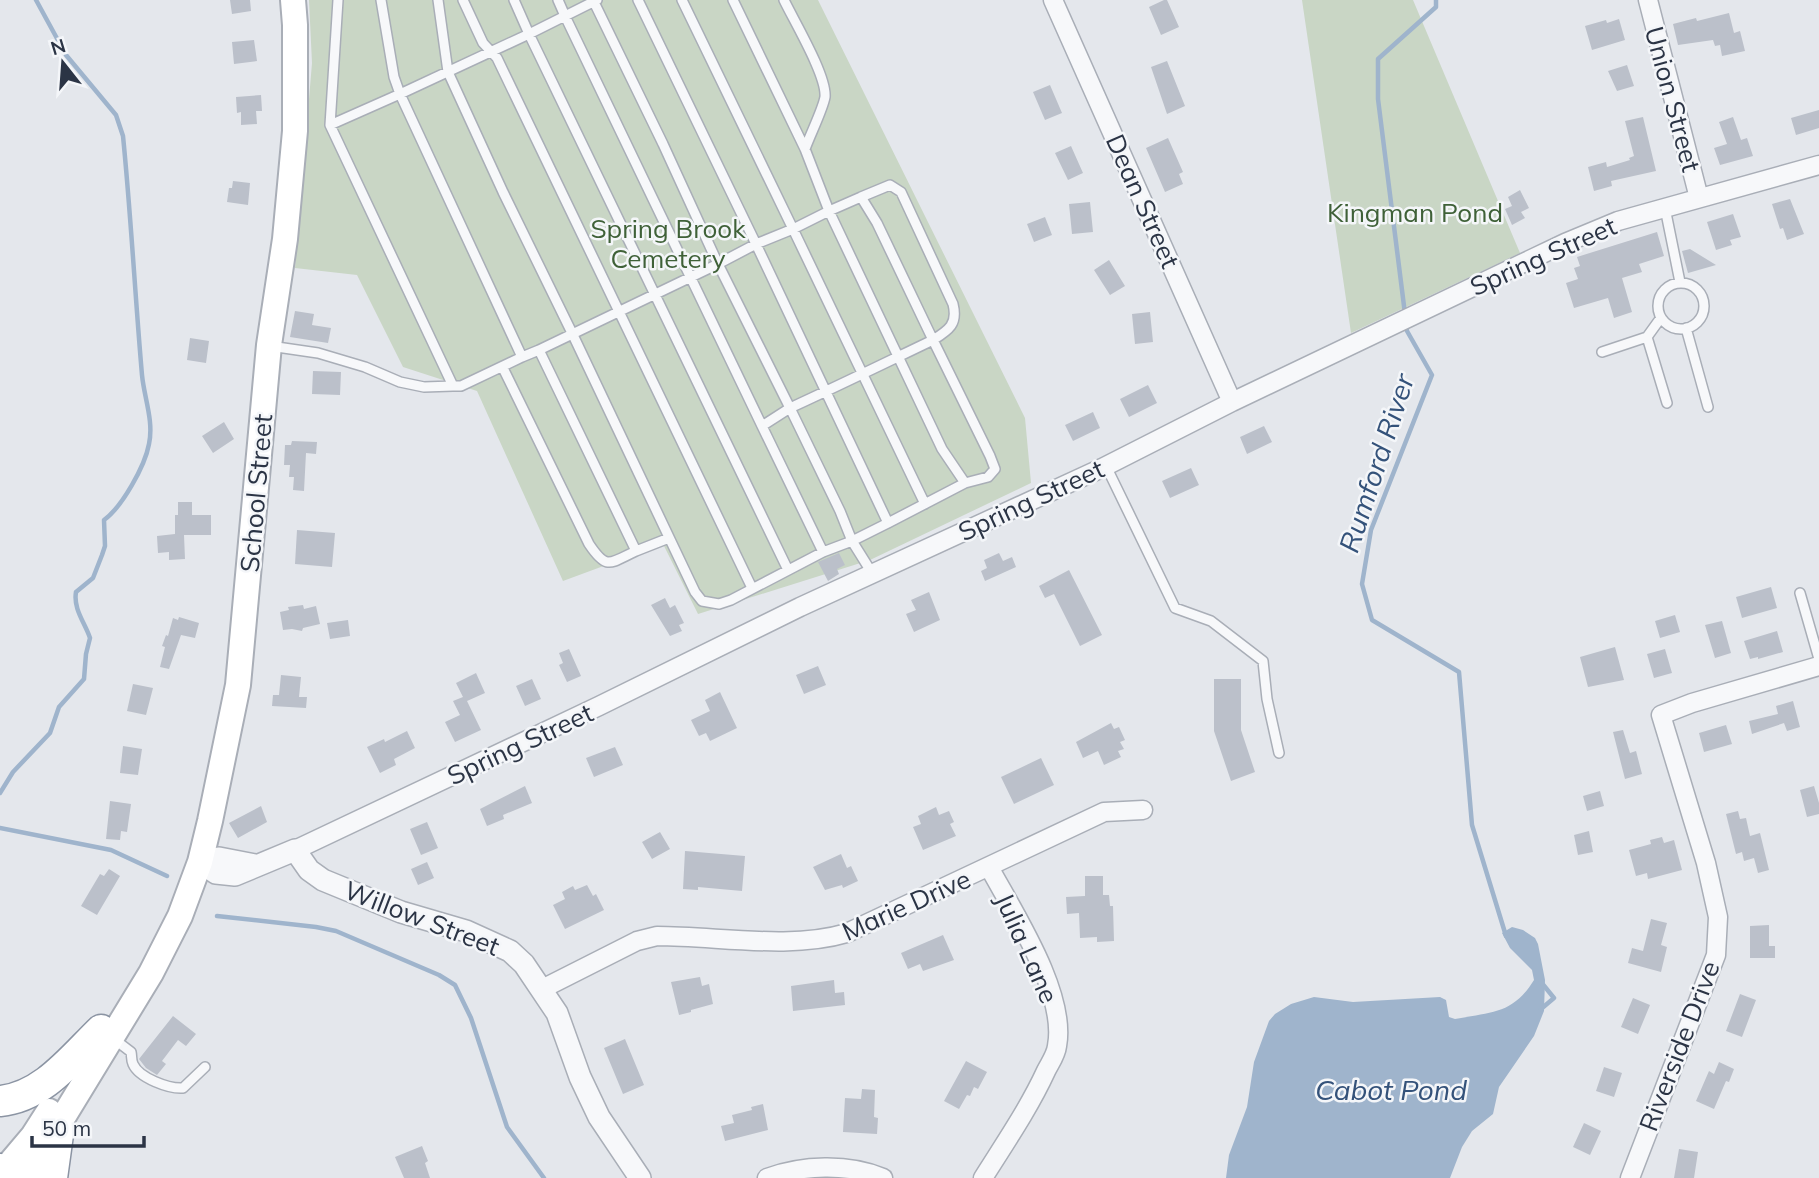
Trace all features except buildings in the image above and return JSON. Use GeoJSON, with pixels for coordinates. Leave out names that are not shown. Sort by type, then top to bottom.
{"type":"FeatureCollection","features":[{"type":"Feature","properties":{"kind":"highway"},"geometry":{"type":"LineString","coordinates":[[0,1101],[28,1094],[107,1034]]}},
{"type":"Feature","properties":{"kind":"highway"},"geometry":{"type":"LineString","coordinates":[[52,1178],[59,1127]]}},
{"type":"Feature","properties":{"kind":"main road","name":"School Street"},"geometry":{"type":"LineString","coordinates":[[8,1174],[151,973],[180,916],[200,862],[238,685],[269,345],[285,239],[295,131],[293,0]]}},
{"type":"Feature","properties":{"kind":"main road","name":"School Street"},"geometry":{"type":"LineString","coordinates":[[8,1174],[59,1127],[107,1034]]}},
{"type":"Feature","properties":{"kind":"street","name":"Dean Street"},"geometry":{"type":"LineString","coordinates":[[1053,0],[1232,402]]}},
{"type":"Feature","properties":{"kind":"street","name":"Union Street"},"geometry":{"type":"LineString","coordinates":[[1648,0],[1699,198]]}},
{"type":"Feature","properties":{"kind":"street","name":"Spring Street"},"geometry":{"type":"LineString","coordinates":[[200,862],[219,858],[255,865],[295,850],[873,573],[1106,466],[1232,402],[1565,243],[1618,221],[1819,165]]}},
{"type":"Feature","properties":{"kind":"street","name":"Riverside Drive"},"geometry":{"type":"LineString","coordinates":[[1630,1178],[1716,956],[1718,928],[1706,863],[1661,715],[1692,702],[1819,666]]}},
{"type":"Feature","properties":{"kind":"street","name":"Marie Drive"},"geometry":{"type":"LineString","coordinates":[[542,989],[637,942],[657,936],[799,942],[823,940],[847,933],[1104,812],[1143,810]]}},
{"type":"Feature","properties":{"kind":"street","name":"Willow Street"},"geometry":{"type":"LineString","coordinates":[[295,850],[309,870],[323,880],[401,912],[466,931],[510,951],[524,964],[557,1013],[591,1101],[640,1178]]}},
{"type":"Feature","properties":{"kind":"street","name":"Julia Lane"},"geometry":{"type":"LineString","coordinates":[[983,1178],[1035,1094],[1057,1049],[1059,1024],[1053,998],[1028,937],[989,867]]}},
{"type":"Feature","properties":{"kind":"street"},"geometry":{"type":"LineString","coordinates":[[767,1178],[785,1171],[832,1167],[883,1178]]}},
{"type":"Feature","properties":{"kind":"lane"},"geometry":{"type":"LineString","coordinates":[[338,0],[330,125],[453,386]]}},
{"type":"Feature","properties":{"kind":"lane"},"geometry":{"type":"LineString","coordinates":[[382,0],[394,77],[400,94],[522,358]]}},
{"type":"Feature","properties":{"kind":"lane"},"geometry":{"type":"LineString","coordinates":[[438,0],[448,72],[669,538],[702,601],[719,604],[823,552],[852,541],[965,483],[988,477],[995,469],[877,223],[861,197]]}},
{"type":"Feature","properties":{"kind":"lane"},"geometry":{"type":"LineString","coordinates":[[463,0],[483,43],[497,58],[752,588]]}},
{"type":"Feature","properties":{"kind":"lane"},"geometry":{"type":"LineString","coordinates":[[514,0],[788,570]]}},
{"type":"Feature","properties":{"kind":"lane"},"geometry":{"type":"LineString","coordinates":[[558,0],[823,552]]}},
{"type":"Feature","properties":{"kind":"lane"},"geometry":{"type":"LineString","coordinates":[[638,0],[888,523]]}},
{"type":"Feature","properties":{"kind":"lane"},"geometry":{"type":"LineString","coordinates":[[681,0],[925,504]]}},
{"type":"Feature","properties":{"kind":"lane"},"geometry":{"type":"LineString","coordinates":[[733,0],[805,149],[829,211],[942,449],[965,483]]}},
{"type":"Feature","properties":{"kind":"lane"},"geometry":{"type":"LineString","coordinates":[[784,0],[824,87],[823,105],[805,149]]}},
{"type":"Feature","properties":{"kind":"lane"},"geometry":{"type":"LineString","coordinates":[[330,125],[492,52],[594,1],[718,264],[840,511],[852,541],[873,573]]}},
{"type":"Feature","properties":{"kind":"lane"},"geometry":{"type":"LineString","coordinates":[[269,345],[318,353],[365,367],[400,382],[424,387],[461,386],[573,335],[756,244],[861,197],[890,185],[895,186],[901,192],[953,304],[956,313],[954,323],[949,331],[933,340],[790,408],[762,426]]}},
{"type":"Feature","properties":{"kind":"lane"},"geometry":{"type":"LineString","coordinates":[[1665,208],[1680,282]]}},
{"type":"Feature","properties":{"kind":"lane"},"geometry":{"type":"LineString","coordinates":[[1680,282],[1692,285],[1701,293],[1704,305],[1702,317],[1693,326],[1681,330],[1669,327],[1660,318],[1657,307],[1660,295],[1668,286],[1680,282]]}},
{"type":"Feature","properties":{"kind":"lane"},"geometry":{"type":"LineString","coordinates":[[1602,352],[1647,337],[1660,318]]}},
{"type":"Feature","properties":{"kind":"lane"},"geometry":{"type":"LineString","coordinates":[[1686,328],[1708,407]]}},
{"type":"Feature","properties":{"kind":"lane"},"geometry":{"type":"LineString","coordinates":[[1647,337],[1667,403]]}},
{"type":"Feature","properties":{"kind":"lane"},"geometry":{"type":"LineString","coordinates":[[538,350],[636,551]]}},
{"type":"Feature","properties":{"kind":"lane"},"geometry":{"type":"LineString","coordinates":[[503,368],[589,544],[600,560],[607,563],[614,561],[669,538]]}},
{"type":"Feature","properties":{"kind":"lane"},"geometry":{"type":"LineString","coordinates":[[1106,466],[1175,608],[1211,621],[1264,661],[1267,699],[1279,753]]}},
{"type":"Feature","properties":{"kind":"lane"},"geometry":{"type":"LineString","coordinates":[[1800,593],[1819,659]]}},
{"type":"Feature","properties":{"kind":"lane"},"geometry":{"type":"LineString","coordinates":[[107,1034],[131,1052],[132,1062],[137,1069],[154,1082],[165,1086],[183,1088],[205,1067]]}},
{"type":"Feature","properties":{"kind":"green space","name":"Spring Brook Cemetery"},"geometry":{"type":"Polygon","coordinates":[[[309,0],[818,0],[1025,418],[1031,483],[870,560],[698,614],[663,544],[563,581],[477,391],[403,367],[357,275],[295,268],[312,63],[309,0]]]}},
{"type":"Feature","properties":{"kind":"green space","name":"Kingman Pond"},"geometry":{"type":"Polygon","coordinates":[[[1302,0],[1413,0],[1520,253],[1351,333],[1302,0]]]}},
{"type":"Feature","properties":{"kind":"water","name":"Cabot Pond"},"geometry":{"type":"Polygon","coordinates":[[[1512,927],[1523,930],[1535,938],[1538,944],[1545,980],[1544,1011],[1534,1036],[1499,1087],[1493,1114],[1472,1131],[1462,1147],[1450,1178],[1226,1178],[1229,1155],[1247,1107],[1254,1062],[1269,1021],[1275,1014],[1291,1004],[1314,997],[1353,1002],[1440,997],[1446,1000],[1449,1017],[1455,1019],[1500,1010],[1518,999],[1534,980],[1532,970],[1510,948],[1502,933],[1512,927]]]}},
{"type":"Feature","properties":{"kind":"waterway"},"geometry":{"type":"LineString","coordinates":[[0,793],[13,772],[50,733],[59,707],[84,679],[90,638],[78,610],[76,592],[93,578],[105,546],[104,520],[118,506],[132,485],[147,453],[150,435],[150,418],[142,375],[123,136],[116,115],[66,55],[36,0]]}},
{"type":"Feature","properties":{"kind":"waterway","name":"Rumford River"},"geometry":{"type":"LineString","coordinates":[[1405,314],[1378,99],[1378,59],[1436,7],[1436,0]]}},
{"type":"Feature","properties":{"kind":"waterway","name":"Rumford River"},"geometry":{"type":"LineString","coordinates":[[1406,323],[1407,331],[1432,375],[1371,530],[1362,584],[1372,620],[1459,672],[1472,825],[1506,936]]}},
{"type":"Feature","properties":{"kind":"waterway"},"geometry":{"type":"LineString","coordinates":[[0,828],[111,850],[167,876]]}},
{"type":"Feature","properties":{"kind":"waterway"},"geometry":{"type":"LineString","coordinates":[[217,916],[336,931],[439,975],[455,985],[471,1018],[507,1127],[544,1178]]}},
{"type":"Feature","properties":{"kind":"waterway","name":"Rumford River"},"geometry":{"type":"LineString","coordinates":[[1541,982],[1554,998],[1541,1009]]}}]}
